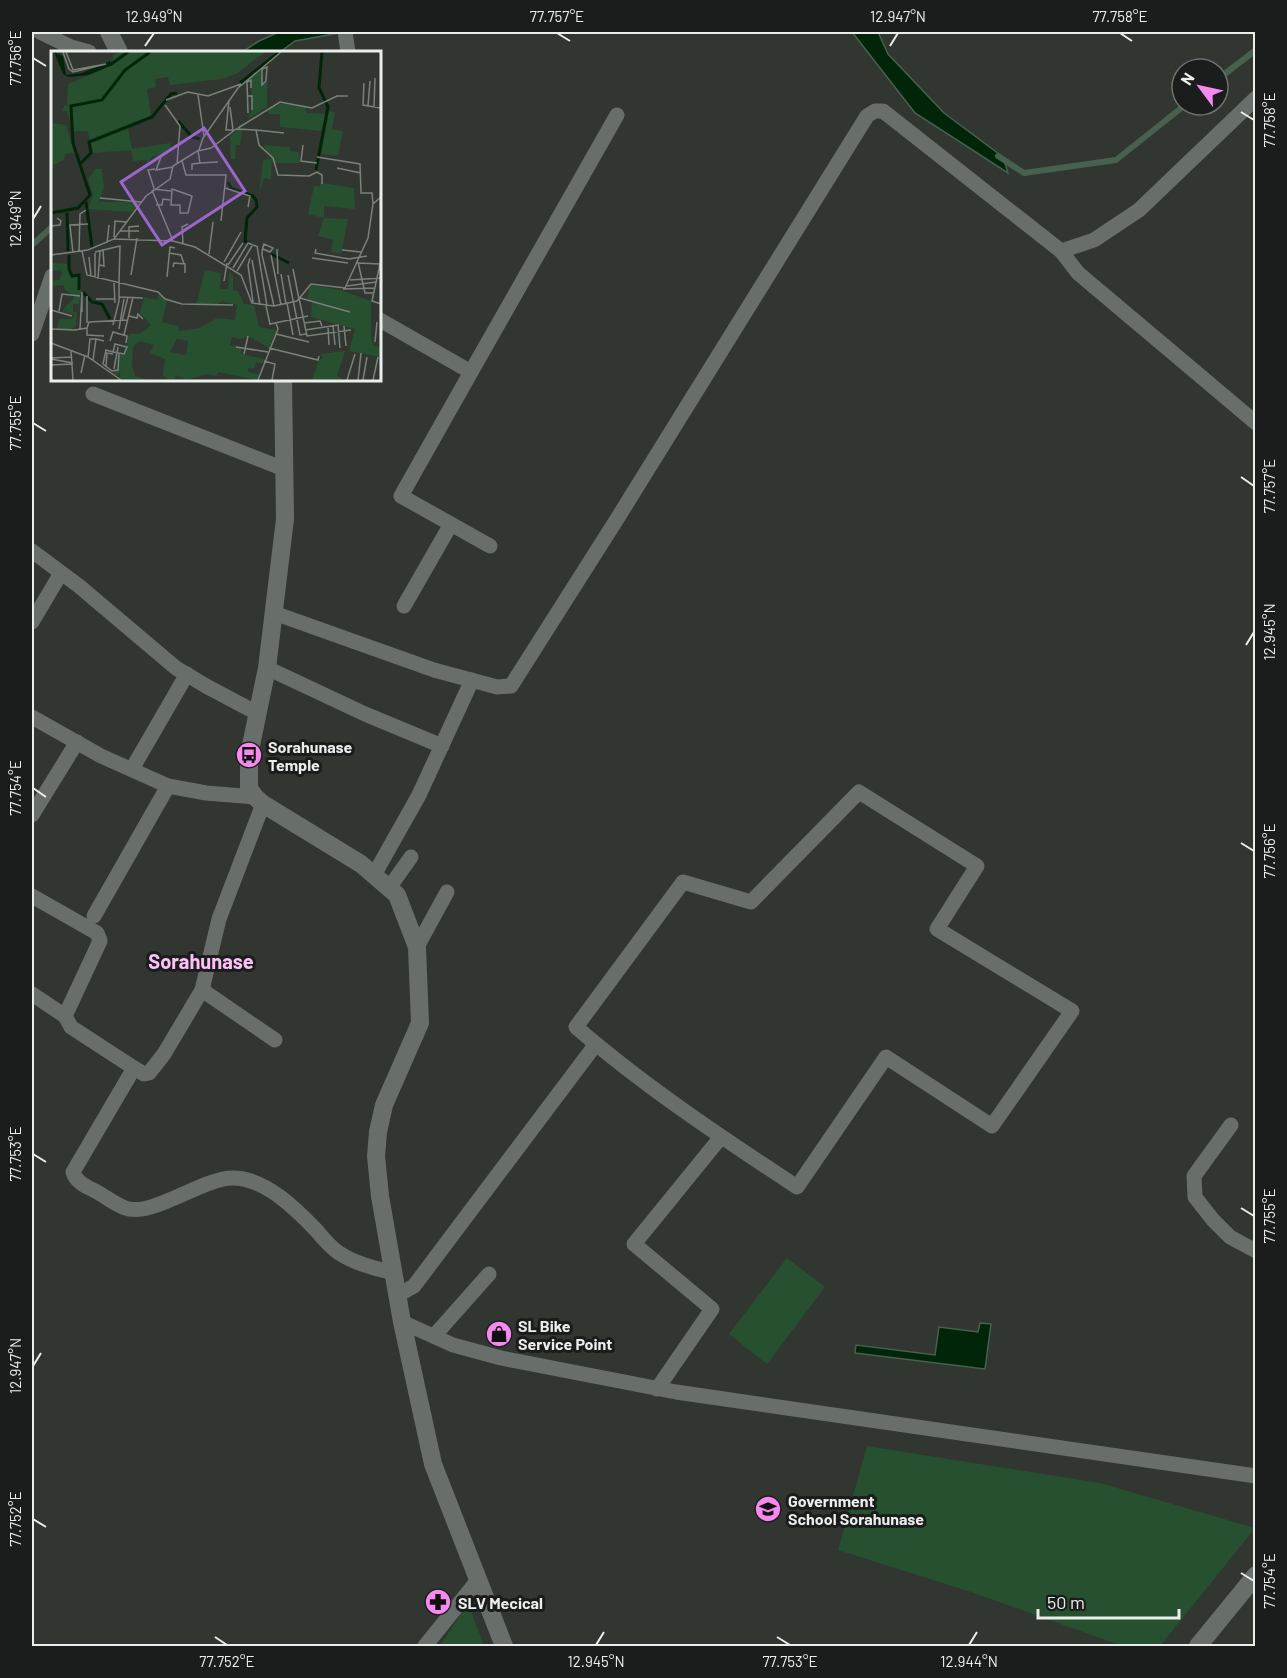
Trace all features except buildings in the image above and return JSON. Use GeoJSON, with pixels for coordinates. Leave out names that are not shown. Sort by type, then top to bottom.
{"type":"FeatureCollection","features":[{"type":"Feature","properties":{"kind":"street"},"geometry":{"type":"LineString","coordinates":[[40,32],[71,47],[86,51]]}},
{"type":"Feature","properties":{"kind":"street"},"geometry":{"type":"LineString","coordinates":[[109,32],[118,51]]}},
{"type":"Feature","properties":{"kind":"street"},"geometry":{"type":"LineString","coordinates":[[345,32],[348,51]]}},
{"type":"Feature","properties":{"kind":"street"},"geometry":{"type":"LineString","coordinates":[[1061,251],[1094,240],[1139,210],[1256,98]]}},
{"type":"Feature","properties":{"kind":"street"},"geometry":{"type":"LineString","coordinates":[[274,613],[434,670],[497,687],[511,686],[867,116],[875,111],[883,111],[1061,251],[1078,273],[1256,423]]}},
{"type":"Feature","properties":{"kind":"street"},"geometry":{"type":"LineString","coordinates":[[490,546],[401,496],[617,115]]}},
{"type":"Feature","properties":{"kind":"street"},"geometry":{"type":"LineString","coordinates":[[32,334],[51,279]]}},
{"type":"Feature","properties":{"kind":"street"},"geometry":{"type":"LineString","coordinates":[[381,321],[471,372]]}},
{"type":"Feature","properties":{"kind":"street"},"geometry":{"type":"LineString","coordinates":[[283,381],[285,519],[267,668],[249,755],[249,788],[259,800],[361,864],[397,895],[417,947],[420,1023],[384,1105],[376,1156],[380,1196],[402,1322],[433,1464],[504,1647]]}},
{"type":"Feature","properties":{"kind":"street"},"geometry":{"type":"LineString","coordinates":[[93,394],[284,469]]}},
{"type":"Feature","properties":{"kind":"street"},"geometry":{"type":"LineString","coordinates":[[404,606],[451,524]]}},
{"type":"Feature","properties":{"kind":"street"},"geometry":{"type":"LineString","coordinates":[[32,551],[79,586],[176,668],[257,713]]}},
{"type":"Feature","properties":{"kind":"street"},"geometry":{"type":"LineString","coordinates":[[32,622],[61,573]]}},
{"type":"Feature","properties":{"kind":"street"},"geometry":{"type":"LineString","coordinates":[[267,668],[365,714],[442,746]]}},
{"type":"Feature","properties":{"kind":"street"},"geometry":{"type":"LineString","coordinates":[[132,769],[187,674]]}},
{"type":"Feature","properties":{"kind":"street"},"geometry":{"type":"LineString","coordinates":[[374,875],[419,795],[472,680]]}},
{"type":"Feature","properties":{"kind":"street"},"geometry":{"type":"LineString","coordinates":[[32,717],[101,756],[168,786],[259,800]]}},
{"type":"Feature","properties":{"kind":"street"},"geometry":{"type":"LineString","coordinates":[[32,815],[77,742]]}},
{"type":"Feature","properties":{"kind":"street"},"geometry":{"type":"LineString","coordinates":[[94,916],[168,786]]}},
{"type":"Feature","properties":{"kind":"street"},"geometry":{"type":"LineString","coordinates":[[859,792],[978,866],[937,929],[1072,1011],[992,1126],[886,1057],[797,1187],[721,1137],[596,1044],[576,1027],[683,882],[751,902],[859,792]]}},
{"type":"Feature","properties":{"kind":"street"},"geometry":{"type":"LineString","coordinates":[[32,994],[65,1016],[71,1027],[134,1068],[144,1074],[155,1068],[202,990],[219,919],[259,800]]}},
{"type":"Feature","properties":{"kind":"street"},"geometry":{"type":"LineString","coordinates":[[389,888],[411,857]]}},
{"type":"Feature","properties":{"kind":"street"},"geometry":{"type":"LineString","coordinates":[[417,947],[447,892]]}},
{"type":"Feature","properties":{"kind":"street"},"geometry":{"type":"LineString","coordinates":[[32,896],[100,936],[100,941],[65,1016]]}},
{"type":"Feature","properties":{"kind":"street"},"geometry":{"type":"LineString","coordinates":[[202,990],[275,1040]]}},
{"type":"Feature","properties":{"kind":"street"},"geometry":{"type":"LineString","coordinates":[[398,1295],[414,1286],[596,1044]]}},
{"type":"Feature","properties":{"kind":"street"},"geometry":{"type":"LineString","coordinates":[[134,1068],[73,1172],[75,1178],[126,1208],[139,1210],[204,1185],[233,1178],[252,1182],[292,1206],[336,1251],[356,1263],[394,1273]]}},
{"type":"Feature","properties":{"kind":"street"},"geometry":{"type":"LineString","coordinates":[[1232,1125],[1194,1176],[1195,1197],[1230,1237],[1256,1251]]}},
{"type":"Feature","properties":{"kind":"street"},"geometry":{"type":"LineString","coordinates":[[657,1389],[712,1309],[634,1244],[721,1137]]}},
{"type":"Feature","properties":{"kind":"street"},"geometry":{"type":"LineString","coordinates":[[434,1336],[489,1274]]}},
{"type":"Feature","properties":{"kind":"street"},"geometry":{"type":"LineString","coordinates":[[402,1322],[453,1345],[501,1358],[657,1389],[1256,1476]]}},
{"type":"Feature","properties":{"kind":"street"},"geometry":{"type":"LineString","coordinates":[[1198,1647],[1256,1575]]}},
{"type":"Feature","properties":{"kind":"street"},"geometry":{"type":"LineString","coordinates":[[425,1647],[478,1580]]}},
{"type":"Feature","properties":{"kind":"shaded area"},"geometry":{"type":"Polygon","coordinates":[[[279,32],[339,32],[295,41],[281,51],[244,51],[279,32]]]}},
{"type":"Feature","properties":{"kind":"shaded area"},"geometry":{"type":"Polygon","coordinates":[[[852,32],[878,32],[888,54],[944,113],[1003,157],[1008,173],[915,113],[852,32]]]}},
{"type":"Feature","properties":{"kind":"shaded area"},"geometry":{"type":"Polygon","coordinates":[[[787,1258],[825,1287],[767,1364],[729,1334],[787,1258]]]}},
{"type":"Feature","properties":{"kind":"shaded area"},"geometry":{"type":"Polygon","coordinates":[[[980,1323],[991,1324],[985,1369],[855,1353],[856,1345],[935,1355],[939,1327],[978,1332],[980,1323]]]}},
{"type":"Feature","properties":{"kind":"shaded area"},"geometry":{"type":"Polygon","coordinates":[[[867,1446],[1100,1483],[1255,1528],[1160,1646],[1122,1646],[971,1592],[838,1550],[867,1446]]]}},
{"type":"Feature","properties":{"kind":"shaded area"},"geometry":{"type":"Polygon","coordinates":[[[468,1603],[484,1646],[440,1646],[468,1603]]]}},
{"type":"Feature","properties":{"kind":"waterway"},"geometry":{"type":"LineString","coordinates":[[1230,70],[1256,50]]}},
{"type":"Feature","properties":{"kind":"waterway"},"geometry":{"type":"LineString","coordinates":[[998,156],[1024,173],[1116,160],[1170,117]]}},
{"type":"Feature","properties":{"kind":"waterway"},"geometry":{"type":"LineString","coordinates":[[32,245],[51,228]]}},
{"type":"Feature","properties":{"kind":"place","name":"Sorahunase Temple"},"geometry":{"type":"Point","coordinates":[249,755]}},
{"type":"Feature","properties":{"kind":"place","name":"SL Bike Service Point"},"geometry":{"type":"Point","coordinates":[499,1334]}},
{"type":"Feature","properties":{"kind":"place","name":"Government School Sorahunase"},"geometry":{"type":"Point","coordinates":[768,1509]}},
{"type":"Feature","properties":{"kind":"place","name":"SLV Mecical"},"geometry":{"type":"Point","coordinates":[438,1602]}},
{"type":"Feature","properties":{"kind":"district","name":"Sorahunase"},"geometry":{"type":"Point","coordinates":[201,961]}}]}
